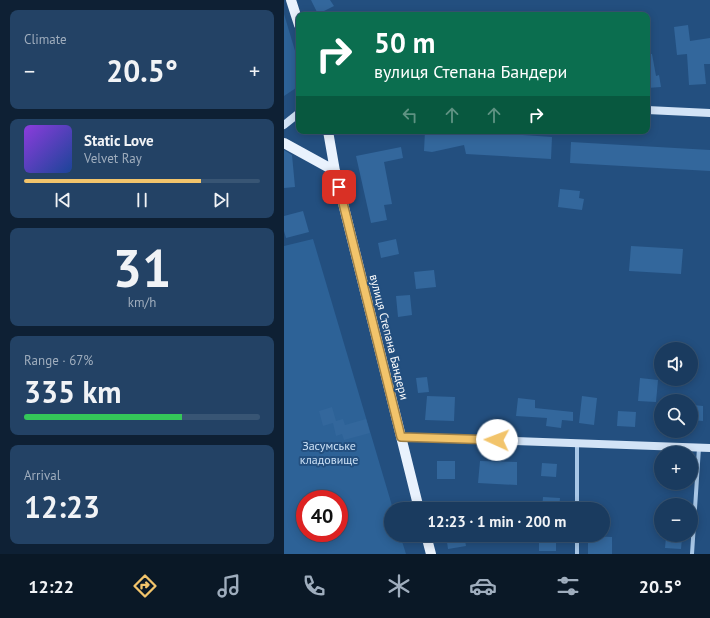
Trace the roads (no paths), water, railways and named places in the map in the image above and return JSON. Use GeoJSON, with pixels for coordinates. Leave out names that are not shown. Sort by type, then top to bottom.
{"type":"FeatureCollection","features":[{"type":"Feature","properties":{"kind":"main road"},"geometry":{"type":"LineString","coordinates":[[291,0],[296,16]]}},
{"type":"Feature","properties":{"kind":"main road","name":"вулиця Степана Бандери"},"geometry":{"type":"LineString","coordinates":[[329,134],[335,172],[417,502]]}},
{"type":"Feature","properties":{"kind":"main road"},"geometry":{"type":"LineString","coordinates":[[284,143],[335,172]]}},
{"type":"Feature","properties":{"kind":"main road"},"geometry":{"type":"LineString","coordinates":[[428,542],[431,554]]}},
{"type":"Feature","properties":{"kind":"street"},"geometry":{"type":"LineString","coordinates":[[650,110],[710,113]]}},
{"type":"Feature","properties":{"kind":"street"},"geometry":{"type":"LineString","coordinates":[[284,125],[296,115]]}},
{"type":"Feature","properties":{"kind":"street"},"geometry":{"type":"LineString","coordinates":[[401,437],[710,448]]}},
{"type":"Feature","properties":{"kind":"street"},"geometry":{"type":"LineString","coordinates":[[577,443],[577,502]]}},
{"type":"Feature","properties":{"kind":"street"},"geometry":{"type":"LineString","coordinates":[[692,554],[699,448]]}},
{"type":"Feature","properties":{"kind":"street"},"geometry":{"type":"LineString","coordinates":[[576,542],[576,554]]}},
{"type":"Feature","properties":{"kind":"park label","name":"Засумське кладовище"},"geometry":{"type":"Point","coordinates":[329,453]}}]}
